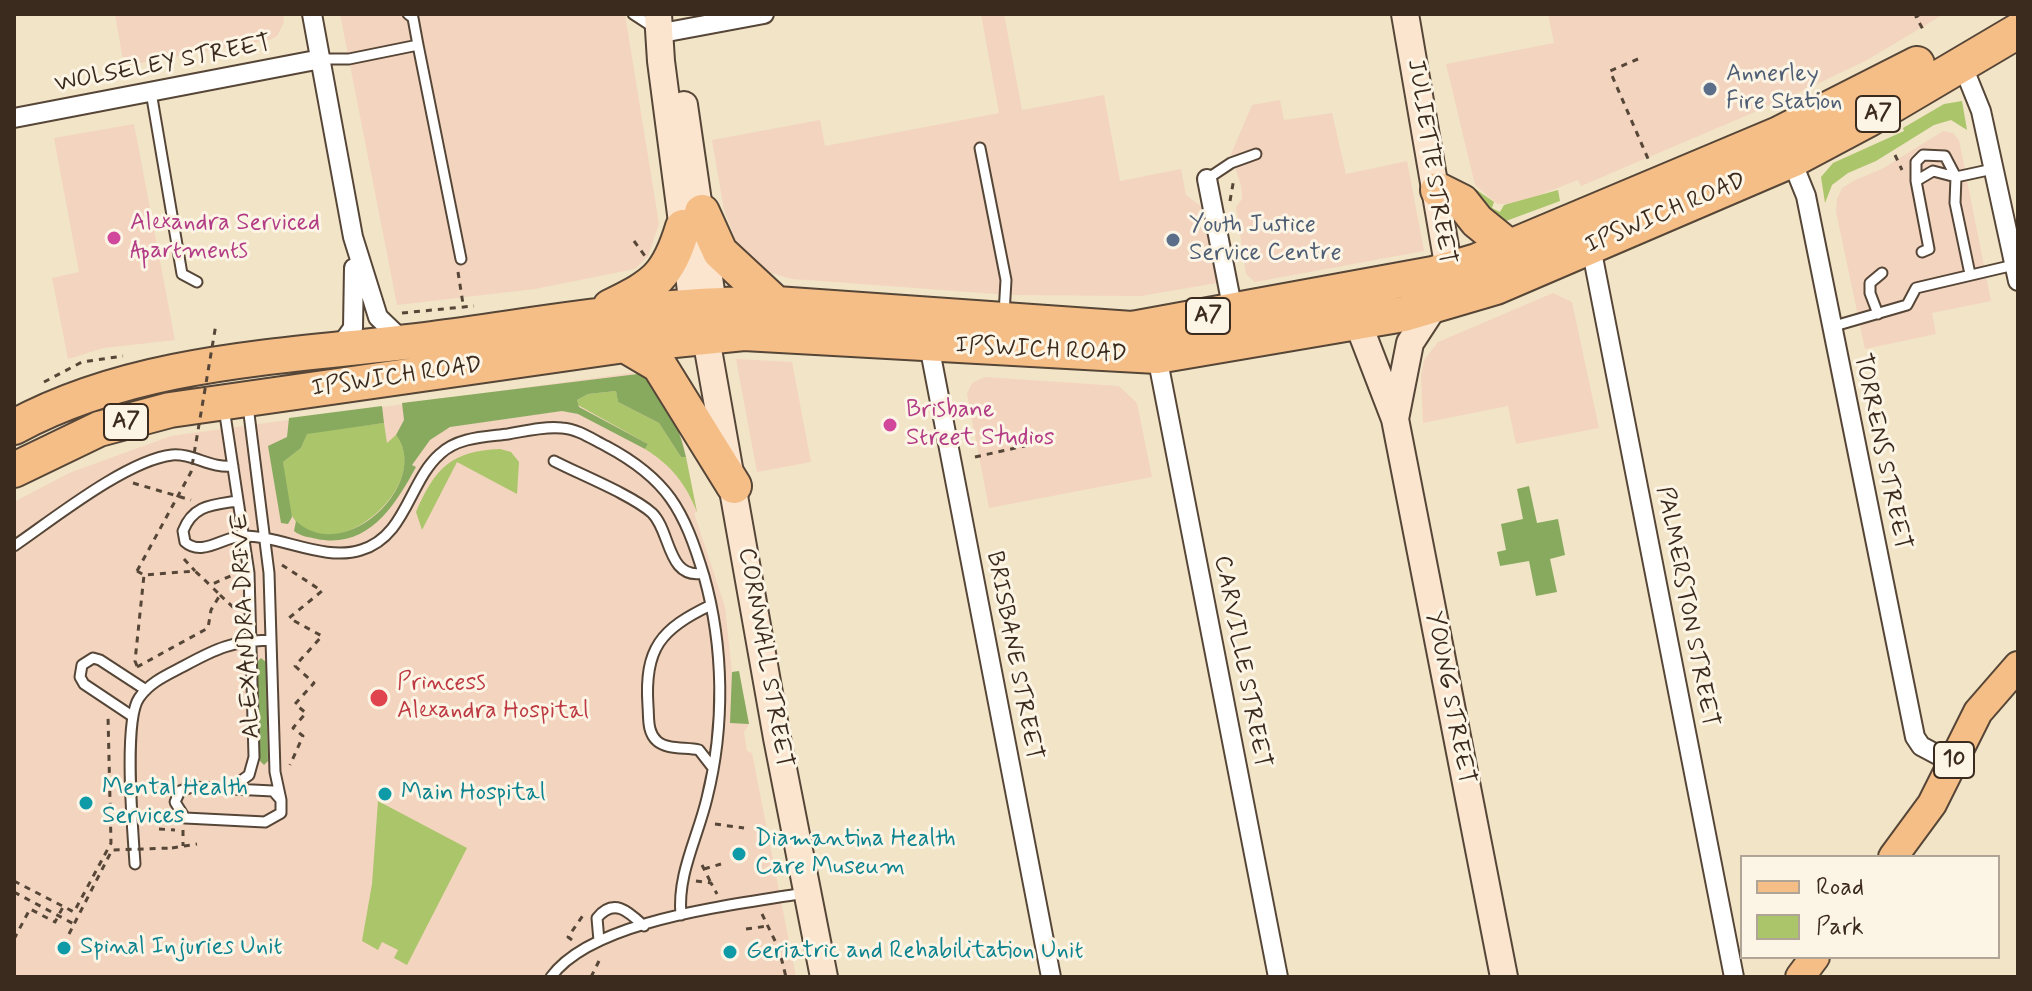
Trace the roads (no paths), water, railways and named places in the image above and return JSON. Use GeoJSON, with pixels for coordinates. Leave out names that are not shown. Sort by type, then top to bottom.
{"type":"FeatureCollection","features":[{"type":"Feature","properties":{"kind":"highway","name":"IPSWICH ROAD"},"geometry":{"type":"LineString","coordinates":[[1785,147],[1870,91],[2005,14]]}},
{"type":"Feature","properties":{"kind":"highway","name":"IPSWICH ROAD"},"geometry":{"type":"LineString","coordinates":[[14,470],[99,429],[170,410],[230,380],[336,351],[703,305],[776,304],[1132,329],[1449,270],[1711,179],[1962,64],[2018,31]]}},
{"type":"Feature","properties":{"kind":"highway","name":"IPSWICH ROAD"},"geometry":{"type":"LineString","coordinates":[[14,427],[116,384],[230,380],[744,333],[1157,356],[1435,308],[1486,291],[1591,247],[1711,179]]}},
{"type":"Feature","properties":{"kind":"highway"},"geometry":{"type":"LineString","coordinates":[[1438,190],[1462,202],[1477,221],[1509,247]]}},
{"type":"Feature","properties":{"kind":"highway"},"geometry":{"type":"LineString","coordinates":[[690,207],[720,252],[776,304]]}},
{"type":"Feature","properties":{"kind":"highway"},"geometry":{"type":"LineString","coordinates":[[588,317],[649,288],[673,260],[690,207]]}},
{"type":"Feature","properties":{"kind":"highway"},"geometry":{"type":"LineString","coordinates":[[625,345],[659,365],[734,486]]}},
{"type":"Feature","properties":{"kind":"main road","name":"JULIETTE STREET"},"geometry":{"type":"LineString","coordinates":[[1405,14],[1438,190],[1449,270],[1435,308]]}},
{"type":"Feature","properties":{"kind":"main road","name":"CORNWALL STREET"},"geometry":{"type":"LineString","coordinates":[[660,23],[661,61],[690,207],[706,338],[824,977]]}},
{"type":"Feature","properties":{"kind":"main road","name":"YOUNG STREET"},"geometry":{"type":"LineString","coordinates":[[1395,419],[1410,343],[1435,308]]}},
{"type":"Feature","properties":{"kind":"main road","name":"YOUNG STREET"},"geometry":{"type":"LineString","coordinates":[[1358,323],[1395,419],[1504,977]]}},
{"type":"Feature","properties":{"kind":"main road","name":"10"},"geometry":{"type":"LineString","coordinates":[[1894,855],[1932,804],[1978,712],[2018,666]]}},
{"type":"Feature","properties":{"kind":"main road"},"geometry":{"type":"LineString","coordinates":[[1800,977],[1814,959]]}},
{"type":"Feature","properties":{"kind":"street"},"geometry":{"type":"LineString","coordinates":[[312,14],[353,237],[378,317],[404,342]]}},
{"type":"Feature","properties":{"kind":"street"},"geometry":{"type":"LineString","coordinates":[[660,23],[764,14]]}},
{"type":"Feature","properties":{"kind":"street","name":"WOLSELEY STREET"},"geometry":{"type":"LineString","coordinates":[[14,118],[321,59]]}},
{"type":"Feature","properties":{"kind":"street"},"geometry":{"type":"LineString","coordinates":[[1962,64],[1978,98],[2016,273]]}},
{"type":"Feature","properties":{"kind":"street","name":"TORRENS STREET"},"geometry":{"type":"LineString","coordinates":[[1785,147],[1806,196],[1915,737],[1921,746],[1953,763]]}},
{"type":"Feature","properties":{"kind":"street"},"geometry":{"type":"LineString","coordinates":[[1207,179],[1233,311]]}},
{"type":"Feature","properties":{"kind":"street"},"geometry":{"type":"LineString","coordinates":[[336,351],[353,328],[356,306],[353,237]]}},
{"type":"Feature","properties":{"kind":"street","name":"PALMERSTON STREET"},"geometry":{"type":"LineString","coordinates":[[1591,247],[1734,977]]}},
{"type":"Feature","properties":{"kind":"street","name":"BRISBANE STREET"},"geometry":{"type":"LineString","coordinates":[[929,345],[1051,977]]}},
{"type":"Feature","properties":{"kind":"street","name":"CARVILLE STREET"},"geometry":{"type":"LineString","coordinates":[[1157,356],[1278,977]]}},
{"type":"Feature","properties":{"kind":"lane"},"geometry":{"type":"LineString","coordinates":[[408,14],[413,18],[459,260]]}},
{"type":"Feature","properties":{"kind":"lane"},"geometry":{"type":"LineString","coordinates":[[633,14],[660,23]]}},
{"type":"Feature","properties":{"kind":"lane"},"geometry":{"type":"LineString","coordinates":[[321,59],[349,59],[418,45]]}},
{"type":"Feature","properties":{"kind":"lane"},"geometry":{"type":"LineString","coordinates":[[151,92],[182,274],[197,282]]}},
{"type":"Feature","properties":{"kind":"lane"},"geometry":{"type":"LineString","coordinates":[[980,148],[1006,280],[1003,319]]}},
{"type":"Feature","properties":{"kind":"lane"},"geometry":{"type":"LineString","coordinates":[[1207,179],[1231,163],[1256,154]]}},
{"type":"Feature","properties":{"kind":"lane"},"geometry":{"type":"LineString","coordinates":[[1922,252],[1929,249],[1916,181],[1916,162],[1923,155],[1945,156],[1956,177],[1955,203],[1970,274]]}},
{"type":"Feature","properties":{"kind":"lane"},"geometry":{"type":"LineString","coordinates":[[1916,181],[1933,171],[1956,177],[1993,169]]}},
{"type":"Feature","properties":{"kind":"lane"},"geometry":{"type":"LineString","coordinates":[[1878,314],[1870,293],[1870,283],[1882,273]]}},
{"type":"Feature","properties":{"kind":"lane"},"geometry":{"type":"LineString","coordinates":[[1831,327],[1907,305],[1916,288],[1970,274],[2016,273]]}},
{"type":"Feature","properties":{"kind":"lane","name":"ALEXANDRA DRIVE"},"geometry":{"type":"LineString","coordinates":[[230,380],[233,466],[244,536],[251,641],[253,766],[244,781],[231,788]]}},
{"type":"Feature","properties":{"kind":"lane","name":"ALEXANDRA DRIVE"},"geometry":{"type":"LineString","coordinates":[[230,380],[265,538],[275,772],[281,800]]}},
{"type":"Feature","properties":{"kind":"lane"},"geometry":{"type":"LineString","coordinates":[[237,501],[208,505],[195,512],[185,526],[183,537],[189,546],[200,548],[244,536],[338,553],[361,550],[392,528],[432,462],[446,449],[472,439],[558,427],[576,430],[655,476],[676,506],[703,573],[711,605],[719,673],[713,768],[682,879],[681,915]]}},
{"type":"Feature","properties":{"kind":"lane"},"geometry":{"type":"LineString","coordinates":[[14,546],[99,489],[158,458],[183,455],[215,466],[233,466]]}},
{"type":"Feature","properties":{"kind":"lane"},"geometry":{"type":"LineString","coordinates":[[554,461],[648,510],[659,524],[678,566],[687,573],[703,573]]}},
{"type":"Feature","properties":{"kind":"lane"},"geometry":{"type":"LineString","coordinates":[[711,605],[670,627],[649,666],[646,686],[650,729],[655,740],[667,746],[699,750],[713,768]]}},
{"type":"Feature","properties":{"kind":"lane"},"geometry":{"type":"LineString","coordinates":[[135,864],[132,716],[137,700],[146,690],[218,647],[271,640]]}},
{"type":"Feature","properties":{"kind":"lane"},"geometry":{"type":"LineString","coordinates":[[132,716],[84,684],[80,673],[82,665],[93,658],[100,660],[146,690]]}},
{"type":"Feature","properties":{"kind":"lane"},"geometry":{"type":"LineString","coordinates":[[186,787],[231,788],[273,791],[281,800],[277,818],[265,822],[191,819],[176,809],[177,796],[186,787]]}},
{"type":"Feature","properties":{"kind":"lane"},"geometry":{"type":"LineString","coordinates":[[551,977],[572,955],[599,941],[644,926],[681,915],[808,892]]}},
{"type":"Feature","properties":{"kind":"lane"},"geometry":{"type":"LineString","coordinates":[[599,941],[597,918],[613,907],[624,908],[644,926]]}},
{"type":"Feature","properties":{"kind":"place","name":"Annerley Fire Station"},"geometry":{"type":"Point","coordinates":[1710,89]}},
{"type":"Feature","properties":{"kind":"place","name":"Alexandra Serviced Apartments"},"geometry":{"type":"Point","coordinates":[114,238]}},
{"type":"Feature","properties":{"kind":"place","name":"Youth Justice Service Centre"},"geometry":{"type":"Point","coordinates":[1173,240]}},
{"type":"Feature","properties":{"kind":"place","name":"Brisbane Street Studios"},"geometry":{"type":"Point","coordinates":[890,425]}},
{"type":"Feature","properties":{"kind":"place","name":"Princess Alexandra Hospital"},"geometry":{"type":"Point","coordinates":[379,698]}},
{"type":"Feature","properties":{"kind":"place","name":"Main Hospital"},"geometry":{"type":"Point","coordinates":[385,794]}},
{"type":"Feature","properties":{"kind":"place","name":"Mental Health Services"},"geometry":{"type":"Point","coordinates":[86,803]}},
{"type":"Feature","properties":{"kind":"place","name":"Diamantina Health Care Museum"},"geometry":{"type":"Point","coordinates":[739,854]}},
{"type":"Feature","properties":{"kind":"place","name":"Spinal Injuries Unit"},"geometry":{"type":"Point","coordinates":[64,948]}},
{"type":"Feature","properties":{"kind":"place","name":"Geriatric and Rehabilitation Unit"},"geometry":{"type":"Point","coordinates":[730,952]}}]}
